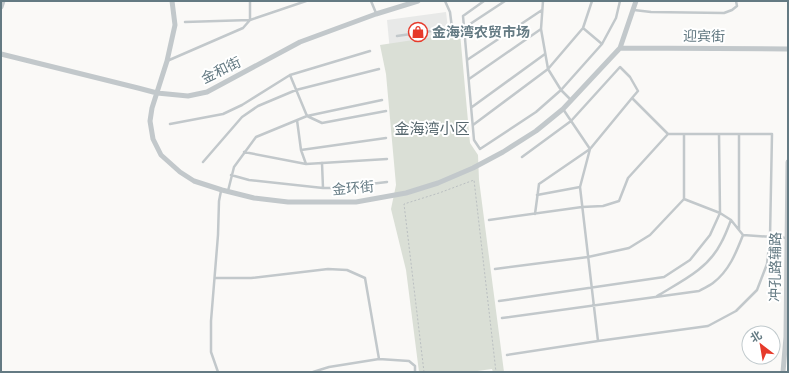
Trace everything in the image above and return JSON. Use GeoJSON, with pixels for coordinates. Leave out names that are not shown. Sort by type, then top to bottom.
{"type":"FeatureCollection","features":[{"type":"Feature","properties":{"kind":"street"},"geometry":{"type":"LineString","coordinates":[[1,7],[3,1]]}},
{"type":"Feature","properties":{"kind":"street","name":"金环街"},"geometry":{"type":"LineString","coordinates":[[172,1],[175,25],[167,61],[152,108],[150,121],[153,139],[161,155],[180,172],[194,181],[228,192],[254,198],[288,202],[356,202],[406,193],[438,183],[473,168],[497,155],[536,131],[563,109],[620,48],[636,1]]}},
{"type":"Feature","properties":{"kind":"street","name":"金和街"},"geometry":{"type":"LineString","coordinates":[[1,54],[157,92],[188,96],[207,92],[300,42],[376,14],[418,1]]}},
{"type":"Feature","properties":{"kind":"street","name":"迎宾街"},"geometry":{"type":"LineString","coordinates":[[620,48],[788,49]]}},
{"type":"Feature","properties":{"kind":"street","name":"冲孔路辅路"},"geometry":{"type":"LineString","coordinates":[[783,372],[786,337],[788,162]]}},
{"type":"Feature","properties":{"kind":"lane"},"geometry":{"type":"LineString","coordinates":[[167,61],[243,28],[250,20],[250,1]]}},
{"type":"Feature","properties":{"kind":"lane"},"geometry":{"type":"LineString","coordinates":[[185,22],[250,20],[306,1]]}},
{"type":"Feature","properties":{"kind":"lane"},"geometry":{"type":"LineString","coordinates":[[371,1],[376,14]]}},
{"type":"Feature","properties":{"kind":"lane"},"geometry":{"type":"LineString","coordinates":[[397,36],[452,28],[450,12],[445,1]]}},
{"type":"Feature","properties":{"kind":"lane"},"geometry":{"type":"LineString","coordinates":[[484,1],[463,16],[474,140],[480,149],[536,112],[561,90],[602,44],[616,18],[620,1]]}},
{"type":"Feature","properties":{"kind":"lane"},"geometry":{"type":"LineString","coordinates":[[464,28],[505,1]]}},
{"type":"Feature","properties":{"kind":"lane"},"geometry":{"type":"LineString","coordinates":[[543,1],[541,29],[548,69],[561,90],[571,100]]}},
{"type":"Feature","properties":{"kind":"lane"},"geometry":{"type":"LineString","coordinates":[[473,125],[548,69],[583,28],[592,1]]}},
{"type":"Feature","properties":{"kind":"lane"},"geometry":{"type":"LineString","coordinates":[[634,10],[651,12],[724,13],[737,6],[736,1]]}},
{"type":"Feature","properties":{"kind":"lane"},"geometry":{"type":"LineString","coordinates":[[467,60],[542,10]]}},
{"type":"Feature","properties":{"kind":"lane"},"geometry":{"type":"LineString","coordinates":[[583,28],[602,44]]}},
{"type":"Feature","properties":{"kind":"lane"},"geometry":{"type":"LineString","coordinates":[[469,79],[541,29]]}},
{"type":"Feature","properties":{"kind":"lane"},"geometry":{"type":"LineString","coordinates":[[170,124],[223,114],[242,105],[290,75],[370,51]]}},
{"type":"Feature","properties":{"kind":"lane"},"geometry":{"type":"LineString","coordinates":[[471,108],[546,54]]}},
{"type":"Feature","properties":{"kind":"lane"},"geometry":{"type":"LineString","coordinates":[[522,157],[571,121],[620,67],[630,77],[638,91],[590,149],[539,184],[535,214]]}},
{"type":"Feature","properties":{"kind":"lane"},"geometry":{"type":"LineString","coordinates":[[203,162],[242,117],[258,106],[296,90],[380,69]]}},
{"type":"Feature","properties":{"kind":"lane"},"geometry":{"type":"LineString","coordinates":[[290,75],[306,116],[322,123],[386,111]]}},
{"type":"Feature","properties":{"kind":"lane"},"geometry":{"type":"LineString","coordinates":[[507,355],[708,326],[736,311],[757,290],[767,264],[770,237],[772,134],[668,134],[632,98]]}},
{"type":"Feature","properties":{"kind":"lane"},"geometry":{"type":"LineString","coordinates":[[228,192],[234,167],[256,137],[306,116],[382,100]]}},
{"type":"Feature","properties":{"kind":"lane"},"geometry":{"type":"LineString","coordinates":[[563,109],[590,149],[580,187],[598,341]]}},
{"type":"Feature","properties":{"kind":"lane"},"geometry":{"type":"LineString","coordinates":[[297,120],[301,150],[306,164]]}},
{"type":"Feature","properties":{"kind":"lane"},"geometry":{"type":"LineString","coordinates":[[489,220],[582,207],[603,206],[619,201],[628,178],[668,134]]}},
{"type":"Feature","properties":{"kind":"lane"},"geometry":{"type":"LineString","coordinates":[[495,269],[588,257],[629,248],[650,235],[684,199],[684,134]]}},
{"type":"Feature","properties":{"kind":"lane"},"geometry":{"type":"LineString","coordinates":[[499,302],[664,277],[690,260],[710,235],[720,213],[720,134]]}},
{"type":"Feature","properties":{"kind":"lane"},"geometry":{"type":"LineString","coordinates":[[739,230],[740,134]]}},
{"type":"Feature","properties":{"kind":"lane"},"geometry":{"type":"LineString","coordinates":[[301,150],[386,138]]}},
{"type":"Feature","properties":{"kind":"lane"},"geometry":{"type":"LineString","coordinates":[[244,152],[306,164],[387,159]]}},
{"type":"Feature","properties":{"kind":"lane"},"geometry":{"type":"LineString","coordinates":[[322,163],[323,188]]}},
{"type":"Feature","properties":{"kind":"lane"},"geometry":{"type":"LineString","coordinates":[[231,175],[249,180],[323,188],[336,188],[386,182]]}},
{"type":"Feature","properties":{"kind":"lane"},"geometry":{"type":"LineString","coordinates":[[537,195],[580,187]]}},
{"type":"Feature","properties":{"kind":"lane"},"geometry":{"type":"LineString","coordinates":[[218,372],[211,352],[211,321],[219,201],[222,190]]}},
{"type":"Feature","properties":{"kind":"lane"},"geometry":{"type":"LineString","coordinates":[[684,199],[720,213],[731,220],[743,235],[788,238]]}},
{"type":"Feature","properties":{"kind":"lane"},"geometry":{"type":"LineString","coordinates":[[655,297],[695,273],[710,260],[721,244],[731,220]]}},
{"type":"Feature","properties":{"kind":"lane"},"geometry":{"type":"LineString","coordinates":[[502,318],[699,290],[713,284],[724,272],[733,259],[743,235]]}},
{"type":"Feature","properties":{"kind":"lane"},"geometry":{"type":"LineString","coordinates":[[215,278],[251,278],[328,269],[347,270],[365,278],[379,359]]}},
{"type":"Feature","properties":{"kind":"lane"},"geometry":{"type":"LineString","coordinates":[[313,372],[329,367],[379,359],[409,361],[414,366],[415,372]]}},
{"type":"Feature","properties":{"kind":"path"},"geometry":{"type":"LineString","coordinates":[[424,372],[404,204],[474,180],[496,372]]}},
{"type":"Feature","properties":{"kind":"shaded area","name":"金海湾农贸市场"},"geometry":{"type":"Polygon","coordinates":[[[446,12],[450,44],[390,52],[387,20],[446,12]]]}},
{"type":"Feature","properties":{"kind":"shaded area"},"geometry":{"type":"Polygon","coordinates":[[[460,33],[470,143],[478,155],[479,180],[504,372],[493,372],[492,369],[470,372],[419,372],[406,270],[391,209],[396,185],[386,74],[380,45],[460,33]]]}},
{"type":"Feature","properties":{"kind":"place","name":"金海湾农贸市场"},"geometry":{"type":"Point","coordinates":[418,32]}},
{"type":"Feature","properties":{"kind":"district","name":"金海湾小区"},"geometry":{"type":"Point","coordinates":[432,128]}}]}
